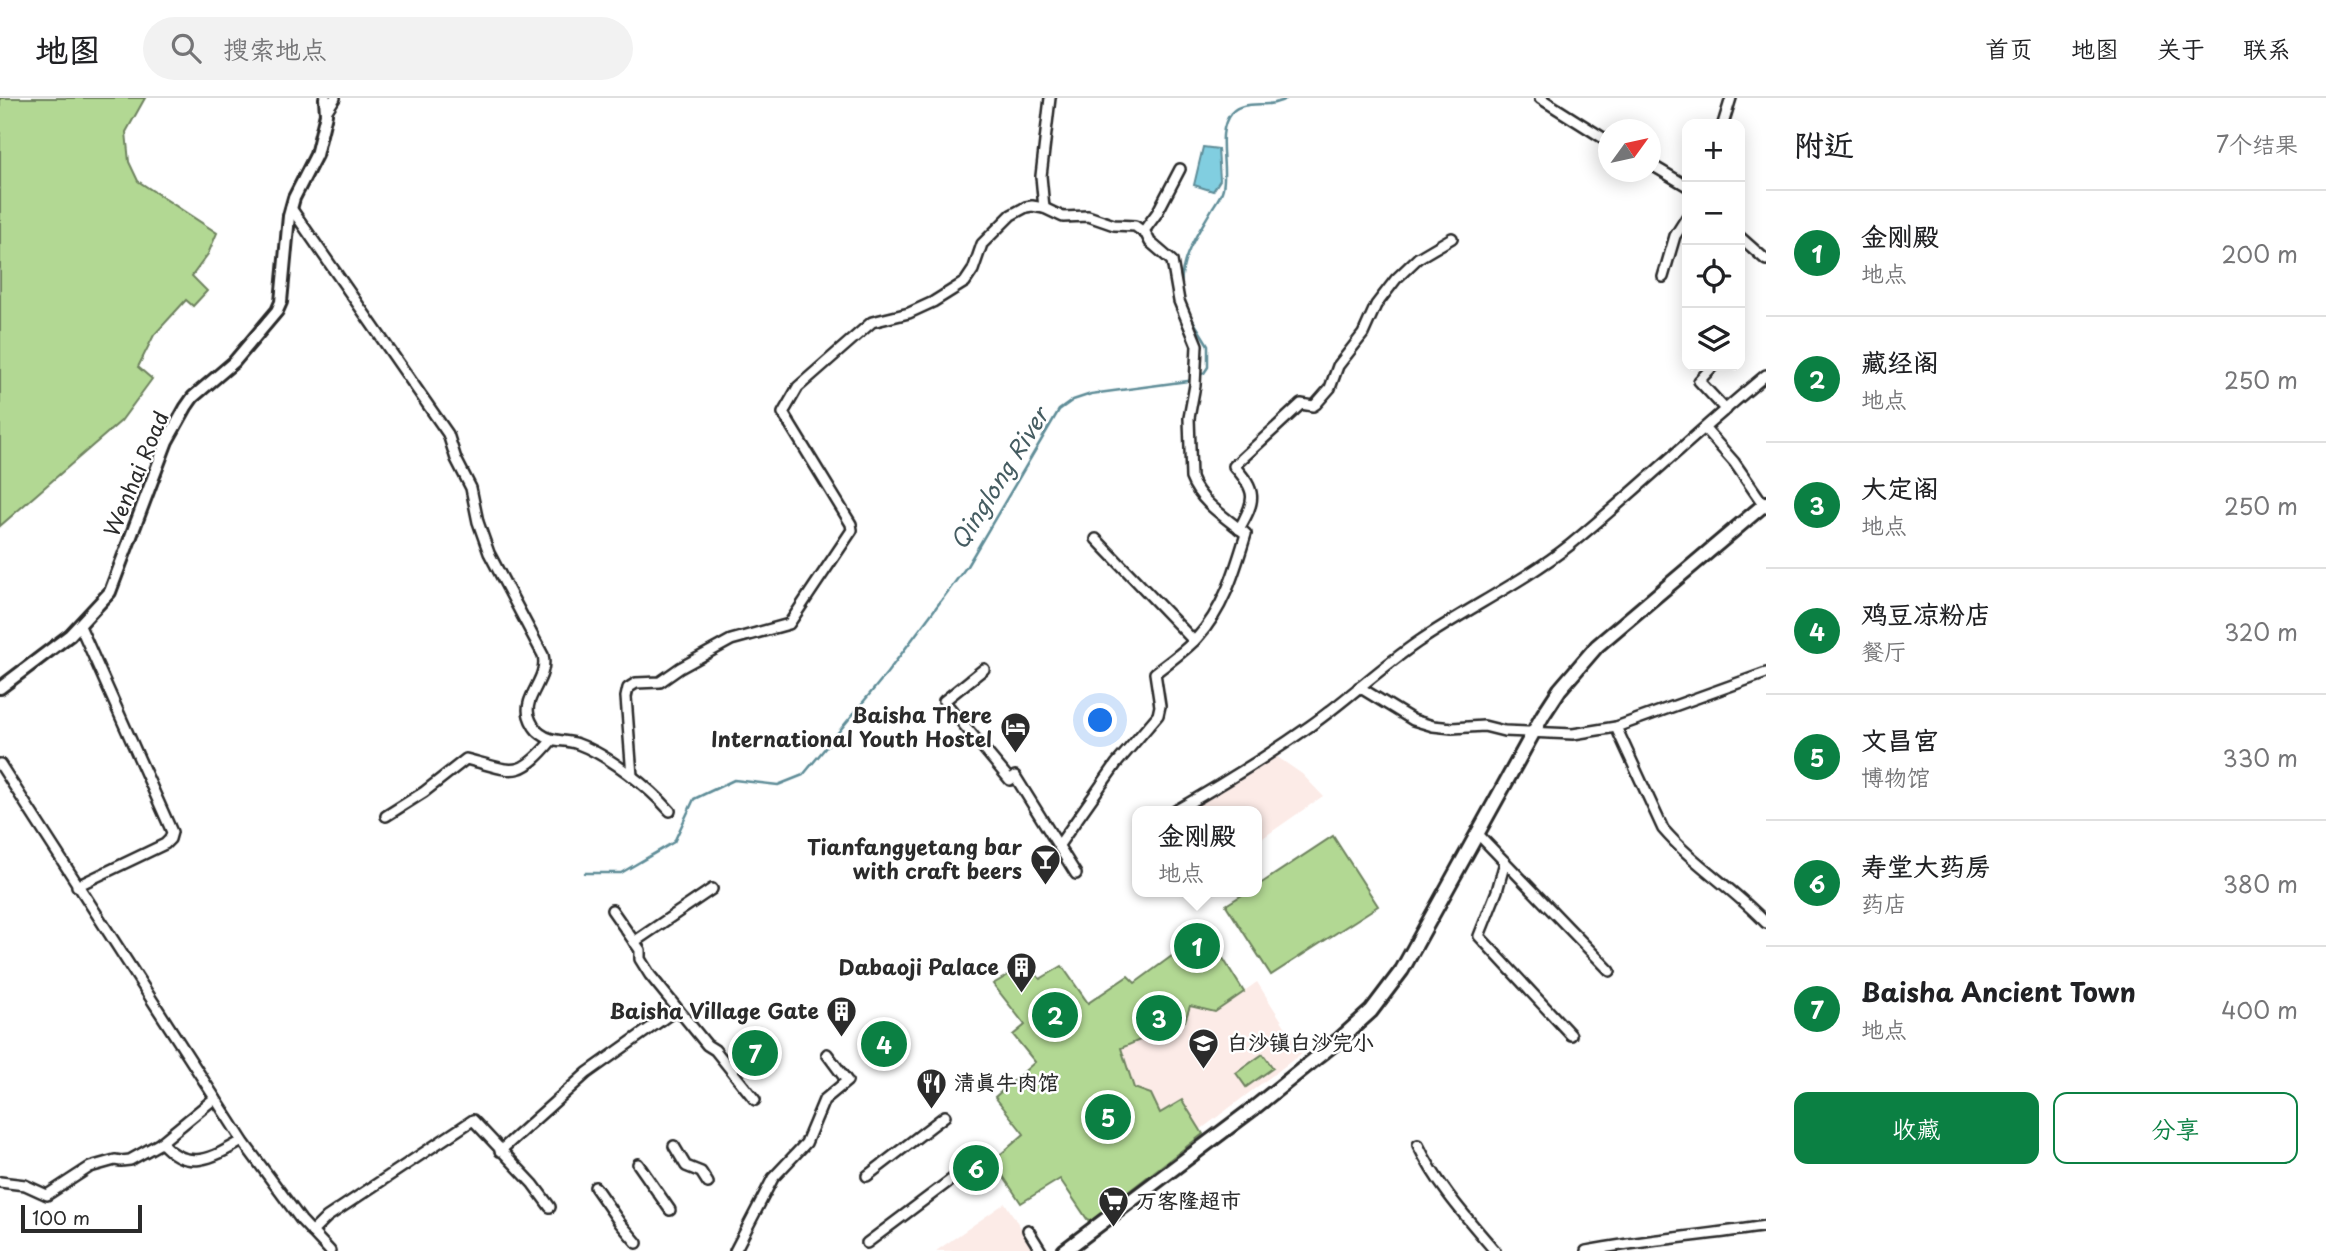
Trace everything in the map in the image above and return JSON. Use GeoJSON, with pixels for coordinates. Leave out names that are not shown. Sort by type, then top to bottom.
{"type":"FeatureCollection","features":[{"type":"Feature","properties":{"kind":"main road"},"geometry":{"type":"LineString","coordinates":[[1064,1251],[1254,1108],[1371,1011],[1402,970],[1560,689],[1597,646],[1765,506]]}},
{"type":"Feature","properties":{"kind":"street","name":"Wenhai Road"},"geometry":{"type":"LineString","coordinates":[[0,688],[80,625],[110,592],[167,441],[186,407],[193,397],[234,362],[277,311],[281,302],[291,208],[316,155],[326,114],[325,98]]}},
{"type":"Feature","properties":{"kind":"street"},"geometry":{"type":"LineString","coordinates":[[326,114],[335,98]]}},
{"type":"Feature","properties":{"kind":"street"},"geometry":{"type":"LineString","coordinates":[[1044,208],[1041,176],[1050,98]]}},
{"type":"Feature","properties":{"kind":"street"},"geometry":{"type":"LineString","coordinates":[[1540,98],[1598,135]]}},
{"type":"Feature","properties":{"kind":"street"},"geometry":{"type":"LineString","coordinates":[[1725,119],[1731,98]]}},
{"type":"Feature","properties":{"kind":"street"},"geometry":{"type":"LineString","coordinates":[[1143,232],[1157,213],[1180,169]]}},
{"type":"Feature","properties":{"kind":"street"},"geometry":{"type":"LineString","coordinates":[[1661,170],[1682,183]]}},
{"type":"Feature","properties":{"kind":"street"},"geometry":{"type":"LineString","coordinates":[[632,776],[626,697],[628,688],[636,683],[660,682],[731,640],[792,622],[852,530],[851,524],[783,412],[794,392],[872,323],[909,313],[965,282],[973,270],[982,244],[1011,215],[1026,207],[1044,208],[1060,216],[1088,216],[1114,225],[1135,226],[1174,264],[1179,301],[1196,339],[1195,385],[1189,418],[1191,478],[1203,498],[1246,534],[1231,582],[1210,621],[1194,641],[1155,673],[1160,706],[1158,715],[1116,764],[1059,845]]}},
{"type":"Feature","properties":{"kind":"street"},"geometry":{"type":"LineString","coordinates":[[291,208],[448,434],[456,459],[471,488],[478,522],[489,553],[543,654],[544,673],[528,704],[536,729],[552,740],[576,743],[606,757],[632,776],[670,811]]}},
{"type":"Feature","properties":{"kind":"street"},"geometry":{"type":"LineString","coordinates":[[1663,277],[1673,242],[1682,226]]}},
{"type":"Feature","properties":{"kind":"street"},"geometry":{"type":"LineString","coordinates":[[1239,529],[1250,511],[1250,486],[1234,466],[1301,404],[1316,404],[1330,388],[1338,366],[1363,334],[1376,305],[1396,279],[1418,258],[1452,238]]}},
{"type":"Feature","properties":{"kind":"street"},"geometry":{"type":"LineString","coordinates":[[1745,241],[1766,260]]}},
{"type":"Feature","properties":{"kind":"street"},"geometry":{"type":"LineString","coordinates":[[1708,371],[1699,381],[1726,410]]}},
{"type":"Feature","properties":{"kind":"street"},"geometry":{"type":"LineString","coordinates":[[1184,806],[1232,778],[1310,726],[1377,671],[1559,552],[1766,375]]}},
{"type":"Feature","properties":{"kind":"street"},"geometry":{"type":"LineString","coordinates":[[1705,429],[1734,462],[1765,506]]}},
{"type":"Feature","properties":{"kind":"street"},"geometry":{"type":"LineString","coordinates":[[1096,539],[1194,641]]}},
{"type":"Feature","properties":{"kind":"street"},"geometry":{"type":"LineString","coordinates":[[77,886],[165,844],[172,832],[80,625]]}},
{"type":"Feature","properties":{"kind":"street"},"geometry":{"type":"LineString","coordinates":[[984,669],[944,701],[1010,780],[1015,776],[1076,874]]}},
{"type":"Feature","properties":{"kind":"street"},"geometry":{"type":"LineString","coordinates":[[1359,687],[1413,720],[1433,726],[1484,726],[1533,733],[1573,734],[1616,727],[1766,673]]}},
{"type":"Feature","properties":{"kind":"street"},"geometry":{"type":"LineString","coordinates":[[1616,727],[1663,829],[1680,848],[1742,898],[1766,923]]}},
{"type":"Feature","properties":{"kind":"street"},"geometry":{"type":"LineString","coordinates":[[386,816],[424,792],[466,759],[516,771],[524,767],[552,740]]}},
{"type":"Feature","properties":{"kind":"street"},"geometry":{"type":"LineString","coordinates":[[0,764],[253,1157],[330,1251]]}},
{"type":"Feature","properties":{"kind":"street"},"geometry":{"type":"LineString","coordinates":[[1478,834],[1611,971]]}},
{"type":"Feature","properties":{"kind":"street"},"geometry":{"type":"LineString","coordinates":[[1505,862],[1479,936],[1570,1035]]}},
{"type":"Feature","properties":{"kind":"street"},"geometry":{"type":"LineString","coordinates":[[634,942],[712,889]]}},
{"type":"Feature","properties":{"kind":"street"},"geometry":{"type":"LineString","coordinates":[[612,910],[640,950],[644,966],[755,1100]]}},
{"type":"Feature","properties":{"kind":"street"},"geometry":{"type":"LineString","coordinates":[[500,1150],[587,1073],[677,1009]]}},
{"type":"Feature","properties":{"kind":"street"},"geometry":{"type":"LineString","coordinates":[[735,1251],[773,1178],[806,1143],[824,1100],[847,1081],[827,1054]]}},
{"type":"Feature","properties":{"kind":"street"},"geometry":{"type":"LineString","coordinates":[[0,1182],[25,1185],[47,1195],[90,1167],[115,1160],[130,1160],[162,1143],[215,1098]]}},
{"type":"Feature","properties":{"kind":"street"},"geometry":{"type":"LineString","coordinates":[[867,1176],[945,1116]]}},
{"type":"Feature","properties":{"kind":"street"},"geometry":{"type":"LineString","coordinates":[[312,1232],[327,1217],[473,1120],[550,1206]]}},
{"type":"Feature","properties":{"kind":"street"},"geometry":{"type":"LineString","coordinates":[[162,1143],[178,1156],[198,1160],[216,1156],[243,1142]]}},
{"type":"Feature","properties":{"kind":"street"},"geometry":{"type":"LineString","coordinates":[[674,1146],[686,1166],[701,1172],[708,1183]]}},
{"type":"Feature","properties":{"kind":"street"},"geometry":{"type":"LineString","coordinates":[[1418,1146],[1466,1218],[1495,1251]]}},
{"type":"Feature","properties":{"kind":"street"},"geometry":{"type":"LineString","coordinates":[[867,1243],[980,1158]]}},
{"type":"Feature","properties":{"kind":"street"},"geometry":{"type":"LineString","coordinates":[[638,1164],[670,1210]]}},
{"type":"Feature","properties":{"kind":"street"},"geometry":{"type":"LineString","coordinates":[[595,1187],[637,1243]]}},
{"type":"Feature","properties":{"kind":"street"},"geometry":{"type":"LineString","coordinates":[[1586,1251],[1638,1241],[1713,1235],[1766,1226]]}},
{"type":"Feature","properties":{"kind":"street"},"geometry":{"type":"LineString","coordinates":[[1028,1230],[1041,1251]]}},
{"type":"Feature","properties":{"kind":"shaded area"},"geometry":{"type":"Polygon","coordinates":[[[1276,756],[1302,774],[1323,796],[1262,839],[1262,806],[1188,806],[1267,757],[1276,756]]]}},
{"type":"Feature","properties":{"kind":"shaded area","name":"白沙镇白沙完小"},"geometry":{"type":"Polygon","coordinates":[[[1257,982],[1302,1053],[1200,1130],[1182,1100],[1160,1113],[1134,1088],[1121,1048],[1184,1021],[1190,1006],[1215,1012],[1257,982]]]}},
{"type":"Feature","properties":{"kind":"shaded area"},"geometry":{"type":"Polygon","coordinates":[[[1005,1203],[1036,1251],[936,1251],[1005,1203]]]}},
{"type":"Feature","properties":{"kind":"green space"},"geometry":{"type":"Polygon","coordinates":[[[0,98],[145,98],[126,132],[129,162],[138,181],[217,233],[208,254],[192,276],[207,291],[193,306],[186,300],[154,335],[138,367],[152,379],[121,421],[0,526],[0,98]]]}},
{"type":"Feature","properties":{"kind":"green space"},"geometry":{"type":"Polygon","coordinates":[[[1333,836],[1378,906],[1271,975],[1226,905],[1239,897],[1262,897],[1262,883],[1333,836]]]}},
{"type":"Feature","properties":{"kind":"green space"},"geometry":{"type":"Polygon","coordinates":[[[1206,931],[1244,992],[1215,1012],[1190,1006],[1185,1021],[1121,1048],[1134,1088],[1151,1094],[1160,1113],[1182,1100],[1203,1134],[1089,1222],[1060,1179],[1021,1203],[993,1161],[1024,1134],[995,1097],[1035,1062],[1013,1035],[1025,1025],[993,984],[1027,964],[1040,979],[1062,966],[1088,1003],[1128,976],[1135,983],[1206,931]]]}},
{"type":"Feature","properties":{"kind":"green space"},"geometry":{"type":"Polygon","coordinates":[[[1263,1054],[1273,1068],[1246,1087],[1236,1073],[1263,1054]]]}},
{"type":"Feature","properties":{"kind":"water"},"geometry":{"type":"Polygon","coordinates":[[[1203,147],[1218,149],[1220,180],[1213,191],[1194,185],[1203,147]]]}},
{"type":"Feature","properties":{"kind":"waterway","name":"Qinglong River"},"geometry":{"type":"LineString","coordinates":[[1182,291],[1186,257],[1222,190],[1226,121],[1231,113],[1243,106],[1273,103],[1287,98]]}},
{"type":"Feature","properties":{"kind":"waterway"},"geometry":{"type":"LineString","coordinates":[[585,873],[621,873],[674,842],[694,799],[734,780],[778,785],[803,775],[887,673],[967,566],[1059,410],[1073,400],[1091,394],[1188,381],[1204,373],[1208,367],[1208,345],[1189,314]]}},
{"type":"Feature","properties":{"kind":"place","name":"Baisha There International Youth Hostel"},"geometry":{"type":"Point","coordinates":[1015,755]}},
{"type":"Feature","properties":{"kind":"place","name":"Tianfangyetang bar with craft beers"},"geometry":{"type":"Point","coordinates":[1045,887]}},
{"type":"Feature","properties":{"kind":"place","name":"金刚殿"},"geometry":{"type":"Point","coordinates":[1197,946]}},
{"type":"Feature","properties":{"kind":"place","name":"Dabaoji Palace"},"geometry":{"type":"Point","coordinates":[1022,995]}},
{"type":"Feature","properties":{"kind":"place","name":"藏经阁"},"geometry":{"type":"Point","coordinates":[1055,1015]}},
{"type":"Feature","properties":{"kind":"place","name":"大定阁"},"geometry":{"type":"Point","coordinates":[1159,1018]}},
{"type":"Feature","properties":{"kind":"place","name":"Baisha Village Gate"},"geometry":{"type":"Point","coordinates":[842,1039]}},
{"type":"Feature","properties":{"kind":"place","name":"鸡豆凉粉店"},"geometry":{"type":"Point","coordinates":[884,1044]}},
{"type":"Feature","properties":{"kind":"place","name":"Baisha Ancient Town"},"geometry":{"type":"Point","coordinates":[755,1053]}},
{"type":"Feature","properties":{"kind":"place","name":"白沙镇白沙完小"},"geometry":{"type":"Point","coordinates":[1204,1070]}},
{"type":"Feature","properties":{"kind":"place","name":"清真牛肉馆"},"geometry":{"type":"Point","coordinates":[931,1110]}},
{"type":"Feature","properties":{"kind":"place","name":"文昌宫"},"geometry":{"type":"Point","coordinates":[1108,1117]}},
{"type":"Feature","properties":{"kind":"place","name":"寿堂大药房"},"geometry":{"type":"Point","coordinates":[976,1168]}},
{"type":"Feature","properties":{"kind":"place","name":"万客隆超市"},"geometry":{"type":"Point","coordinates":[1113,1228]}}]}
